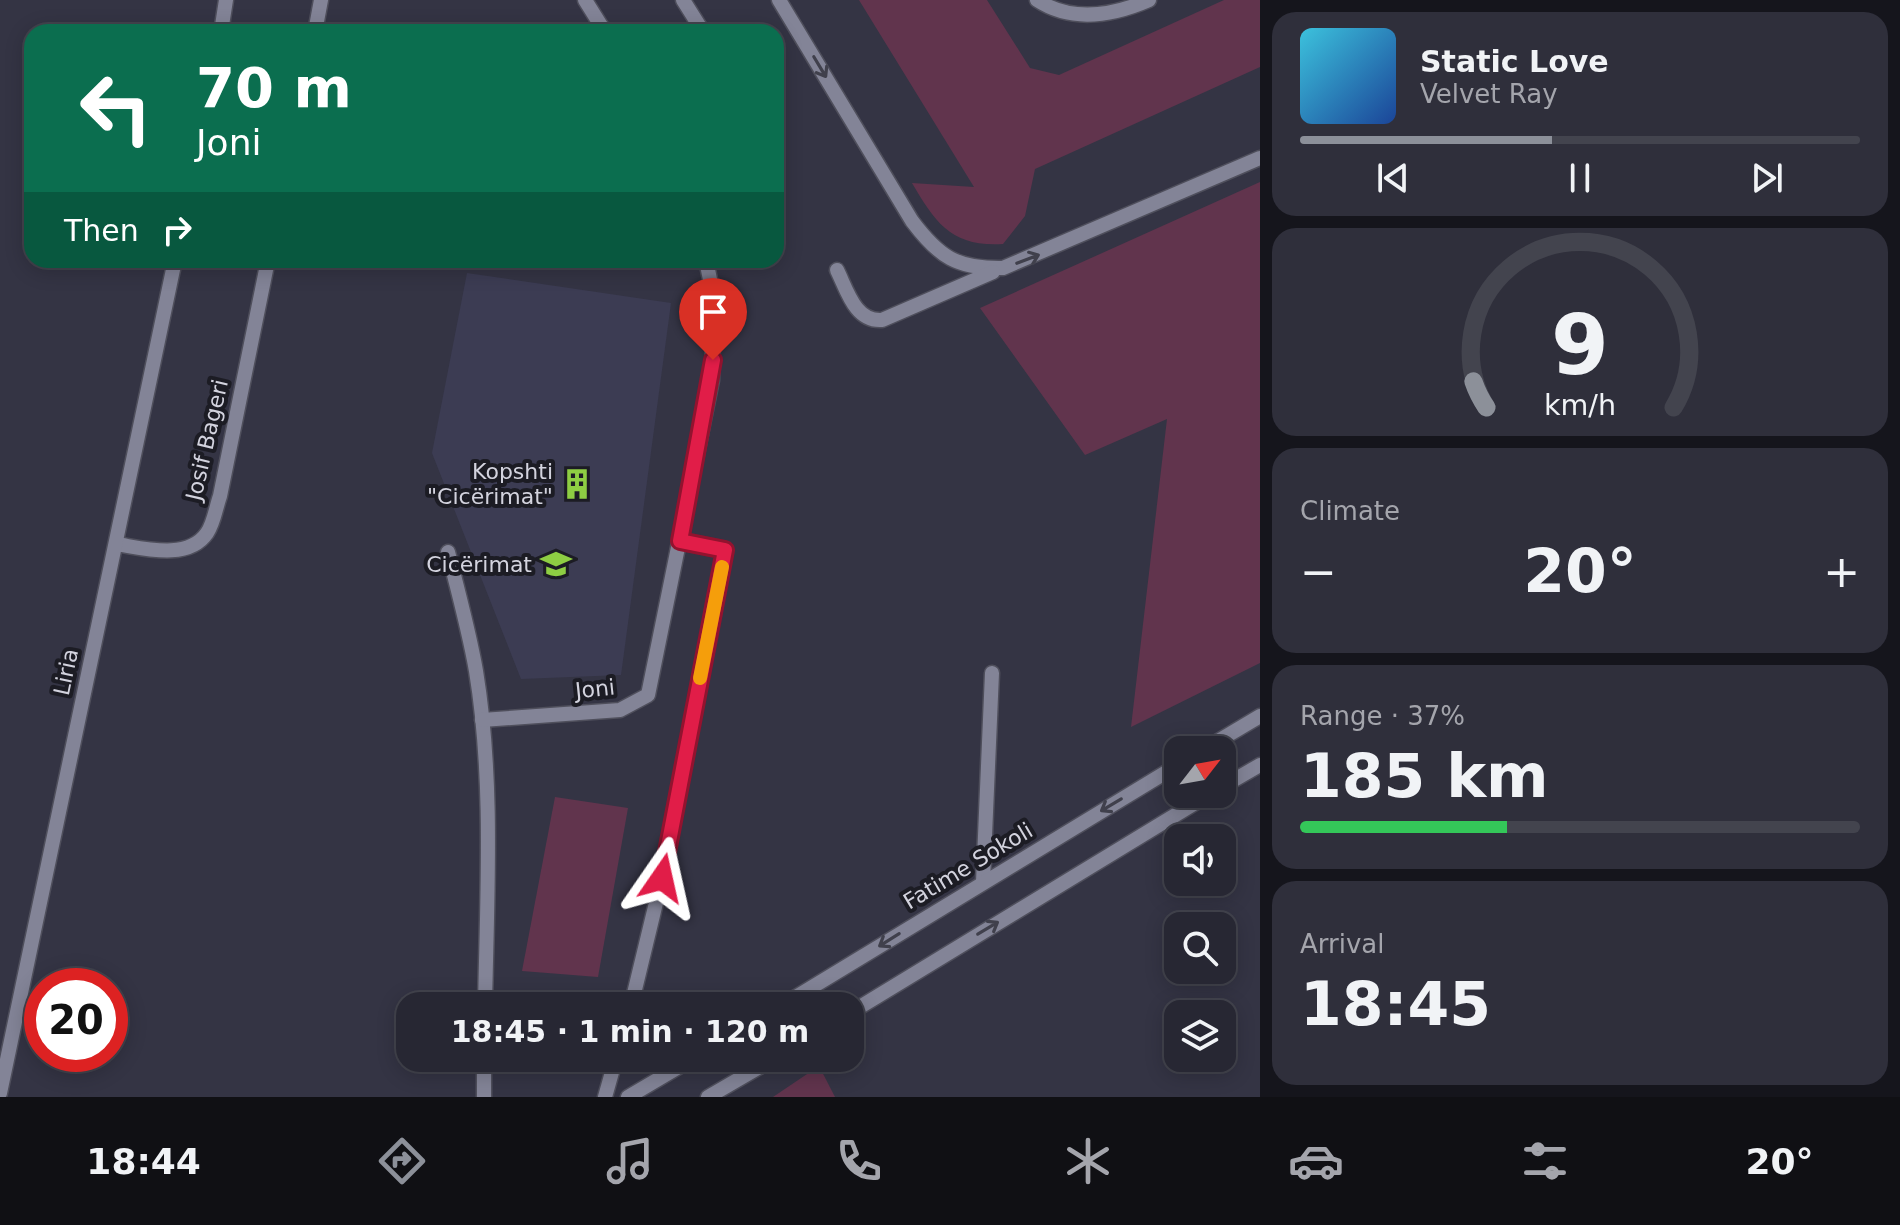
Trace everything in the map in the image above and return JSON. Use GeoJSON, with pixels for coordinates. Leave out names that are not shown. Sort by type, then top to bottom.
{"type":"FeatureCollection","features":[{"type":"Feature","properties":{"kind":"street"},"geometry":{"type":"LineString","coordinates":[[222,24],[226,0]]}},
{"type":"Feature","properties":{"kind":"street"},"geometry":{"type":"LineString","coordinates":[[316,24],[321,0]]}},
{"type":"Feature","properties":{"kind":"street"},"geometry":{"type":"LineString","coordinates":[[585,0],[601,24]]}},
{"type":"Feature","properties":{"kind":"street"},"geometry":{"type":"LineString","coordinates":[[683,0],[698,24]]}},
{"type":"Feature","properties":{"kind":"street"},"geometry":{"type":"LineString","coordinates":[[779,0],[929,243],[953,262],[977,269],[1003,268]]}},
{"type":"Feature","properties":{"kind":"street"},"geometry":{"type":"LineString","coordinates":[[1037,0],[1068,14],[1087,16],[1115,12],[1149,0]]}},
{"type":"Feature","properties":{"kind":"street"},"geometry":{"type":"LineString","coordinates":[[837,270],[859,312],[872,321],[882,320],[1260,158]]}},
{"type":"Feature","properties":{"kind":"street","name":"Liria"},"geometry":{"type":"LineString","coordinates":[[0,1093],[173,268]]}},
{"type":"Feature","properties":{"kind":"street","name":"Josif Bageri"},"geometry":{"type":"LineString","coordinates":[[116,544],[160,551],[181,549],[196,543],[208,532],[220,496],[266,268]]}},
{"type":"Feature","properties":{"kind":"street","name":"Joni"},"geometry":{"type":"LineString","coordinates":[[482,720],[620,710],[648,695],[712,380],[714,299],[708,268]]}},
{"type":"Feature","properties":{"kind":"street"},"geometry":{"type":"LineString","coordinates":[[634,992],[662,878],[725,550],[680,541]]}},
{"type":"Feature","properties":{"kind":"street"},"geometry":{"type":"LineString","coordinates":[[448,552],[473,657],[482,720],[487,785],[485,992]]}},
{"type":"Feature","properties":{"kind":"street"},"geometry":{"type":"LineString","coordinates":[[983,882],[992,673]]}},
{"type":"Feature","properties":{"kind":"street"},"geometry":{"type":"LineString","coordinates":[[1226,736],[1260,716]]}},
{"type":"Feature","properties":{"kind":"street"},"geometry":{"type":"LineString","coordinates":[[1236,779],[1260,765]]}},
{"type":"Feature","properties":{"kind":"street","name":"Fatime Sokoli"},"geometry":{"type":"LineString","coordinates":[[804,992],[1164,773]]}},
{"type":"Feature","properties":{"kind":"street"},"geometry":{"type":"LineString","coordinates":[[864,1004],[1187,808]]}},
{"type":"Feature","properties":{"kind":"street"},"geometry":{"type":"LineString","coordinates":[[484,1072],[484,1097]]}},
{"type":"Feature","properties":{"kind":"street"},"geometry":{"type":"LineString","coordinates":[[605,1097],[612,1072]]}},
{"type":"Feature","properties":{"kind":"street"},"geometry":{"type":"LineString","coordinates":[[628,1097],[670,1072]]}},
{"type":"Feature","properties":{"kind":"street"},"geometry":{"type":"LineString","coordinates":[[708,1097],[751,1072]]}},
{"type":"Feature","properties":{"kind":"shaded area"},"geometry":{"type":"Polygon","coordinates":[[[859,0],[987,0],[1030,68],[1059,75],[1224,0],[1260,0],[1260,67],[1035,169],[1025,216],[1003,244],[971,242],[947,230],[938,221],[912,183],[974,187],[859,0]]]}},
{"type":"Feature","properties":{"kind":"shaded area"},"geometry":{"type":"Polygon","coordinates":[[[1260,182],[1260,663],[1131,727],[1167,419],[1085,455],[980,308],[1260,182]]]}},
{"type":"Feature","properties":{"kind":"shaded area","name":"Cicërimat"},"geometry":{"type":"Polygon","coordinates":[[[467,273],[671,303],[621,675],[521,679],[432,453],[467,273]]]}},
{"type":"Feature","properties":{"kind":"shaded area"},"geometry":{"type":"Polygon","coordinates":[[[555,797],[628,808],[598,977],[522,971],[555,797]]]}},
{"type":"Feature","properties":{"kind":"shaded area"},"geometry":{"type":"Polygon","coordinates":[[[810,1072],[822,1072],[835,1097],[773,1097],[810,1072]]]}},
{"type":"Feature","properties":{"kind":"slow traffic"},"geometry":{"type":"LineString","coordinates":[[700,678],[722,567]]}},
{"type":"Feature","properties":{"kind":"place","name":"Kopshti \"Cicërimat\""},"geometry":{"type":"Point","coordinates":[577,484]}},
{"type":"Feature","properties":{"kind":"place","name":"Cicërimat"},"geometry":{"type":"Point","coordinates":[556,564]}},
{"type":"Feature","properties":{"kind":"route"},"geometry":{"type":"LineString","coordinates":[[662,878],[725,550],[680,541],[712,380],[713,360]]}}]}
